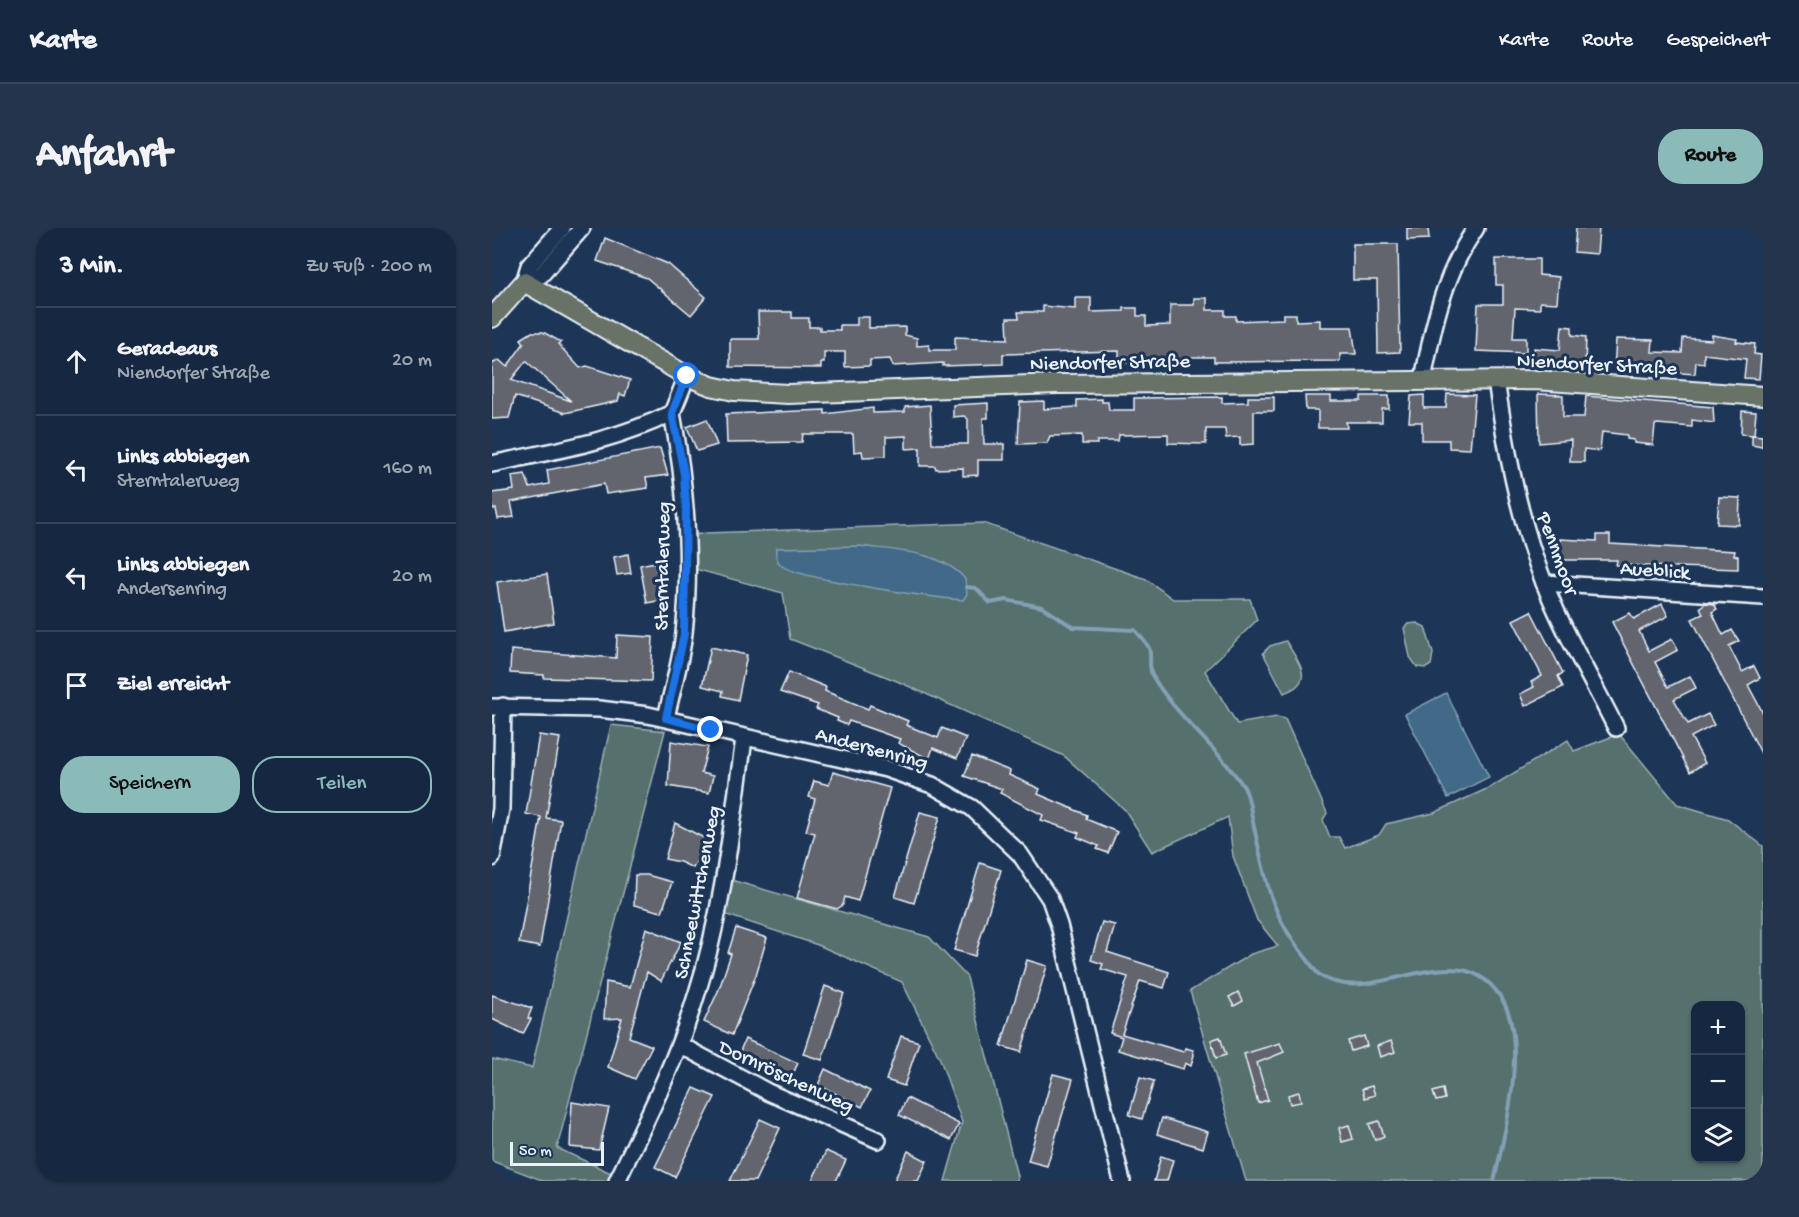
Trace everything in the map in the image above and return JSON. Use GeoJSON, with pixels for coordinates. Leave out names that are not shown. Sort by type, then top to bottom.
{"type":"FeatureCollection","features":[{"type":"Feature","properties":{"kind":"main road"},"geometry":{"type":"LineString","coordinates":[[492,318],[524,282],[687,376]]}},
{"type":"Feature","properties":{"kind":"main road","name":"Niendorfer Straße"},"geometry":{"type":"LineString","coordinates":[[687,376],[734,391],[788,394],[1058,384],[1535,380],[1763,396]]}},
{"type":"Feature","properties":{"kind":"street"},"geometry":{"type":"LineString","coordinates":[[524,282],[529,266],[562,228]]}},
{"type":"Feature","properties":{"kind":"street"},"geometry":{"type":"LineString","coordinates":[[524,282],[541,275],[582,228]]}},
{"type":"Feature","properties":{"kind":"street"},"geometry":{"type":"LineString","coordinates":[[1423,380],[1442,290],[1476,228]]}},
{"type":"Feature","properties":{"kind":"street"},"geometry":{"type":"LineString","coordinates":[[492,464],[596,443],[640,429],[672,413],[687,376]]}},
{"type":"Feature","properties":{"kind":"street","name":"Pennmoor"},"geometry":{"type":"LineString","coordinates":[[1496,380],[1516,494],[1544,583],[1616,728]]}},
{"type":"Feature","properties":{"kind":"street","name":"Sterntalerweg"},"geometry":{"type":"LineString","coordinates":[[666,718],[684,634],[687,567],[684,474],[672,413]]}},
{"type":"Feature","properties":{"kind":"street","name":"Aueblick"},"geometry":{"type":"LineString","coordinates":[[1544,583],[1763,597]]}},
{"type":"Feature","properties":{"kind":"street"},"geometry":{"type":"LineString","coordinates":[[492,858],[501,809],[497,706]]}},
{"type":"Feature","properties":{"kind":"street","name":"Andersenring"},"geometry":{"type":"LineString","coordinates":[[497,706],[599,709],[666,718],[744,739],[886,769],[932,785],[972,808],[1020,854],[1050,899],[1059,925],[1122,1181]]}},
{"type":"Feature","properties":{"kind":"street","name":"Schneewittchenweg"},"geometry":{"type":"LineString","coordinates":[[617,1181],[659,1096],[698,992],[718,912],[744,739]]}},
{"type":"Feature","properties":{"kind":"street","name":"Dornröschenweg"},"geometry":{"type":"LineString","coordinates":[[680,1045],[768,1092],[878,1140]]}},
{"type":"Feature","properties":{"kind":"green space"},"geometry":{"type":"Polygon","coordinates":[[[983,523],[1146,579],[1173,599],[1250,599],[1257,620],[1205,671],[1237,724],[1277,717],[1285,719],[1327,813],[1323,820],[1330,837],[1339,837],[1345,848],[1379,835],[1386,824],[1434,813],[1491,787],[1568,740],[1574,751],[1619,734],[1677,804],[1728,819],[1763,846],[1763,1181],[1246,1181],[1190,991],[1251,954],[1278,946],[1257,920],[1233,856],[1228,817],[1152,852],[1125,810],[1064,756],[897,681],[790,639],[783,593],[695,569],[695,535],[983,523]]]}},
{"type":"Feature","properties":{"kind":"green space"},"geometry":{"type":"Polygon","coordinates":[[[1417,623],[1425,627],[1433,653],[1431,665],[1426,668],[1417,667],[1410,657],[1404,628],[1408,624],[1417,623]]]}},
{"type":"Feature","properties":{"kind":"green space"},"geometry":{"type":"Polygon","coordinates":[[[1286,641],[1299,664],[1302,677],[1300,683],[1284,693],[1263,653],[1270,646],[1286,641]]]}},
{"type":"Feature","properties":{"kind":"green space"},"geometry":{"type":"Polygon","coordinates":[[[611,725],[665,731],[557,1148],[628,1181],[544,1181],[492,1161],[492,1059],[532,1068],[611,725]]]}},
{"type":"Feature","properties":{"kind":"green space"},"geometry":{"type":"Polygon","coordinates":[[[731,880],[929,937],[967,977],[1017,1176],[1016,1181],[945,1181],[962,1122],[940,1059],[902,982],[818,945],[724,914],[731,880]]]}},
{"type":"Feature","properties":{"kind":"water"},"geometry":{"type":"Polygon","coordinates":[[[860,546],[902,551],[943,562],[965,579],[967,594],[963,600],[838,582],[792,570],[781,565],[776,555],[776,548],[860,546]]]}},
{"type":"Feature","properties":{"kind":"water"},"geometry":{"type":"Polygon","coordinates":[[[1446,693],[1489,777],[1448,798],[1405,714],[1446,693]]]}},
{"type":"Feature","properties":{"kind":"building"},"geometry":{"type":"Polygon","coordinates":[[[1407,228],[1428,228],[1429,239],[1407,240],[1407,228]]]}},
{"type":"Feature","properties":{"kind":"building"},"geometry":{"type":"Polygon","coordinates":[[[1576,228],[1599,228],[1597,254],[1574,252],[1576,228]]]}},
{"type":"Feature","properties":{"kind":"building"},"geometry":{"type":"Polygon","coordinates":[[[605,238],[668,264],[706,297],[691,315],[647,278],[597,261],[605,238]]]}},
{"type":"Feature","properties":{"kind":"building"},"geometry":{"type":"Polygon","coordinates":[[[1353,244],[1398,244],[1400,352],[1378,353],[1377,280],[1353,280],[1353,244]]]}},
{"type":"Feature","properties":{"kind":"building"},"geometry":{"type":"Polygon","coordinates":[[[1496,259],[1539,259],[1539,275],[1559,277],[1557,303],[1540,302],[1540,309],[1515,308],[1513,338],[1526,338],[1526,353],[1476,351],[1478,304],[1503,304],[1503,285],[1496,285],[1496,259]]]}},
{"type":"Feature","properties":{"kind":"building"},"geometry":{"type":"Polygon","coordinates":[[[1075,298],[1091,298],[1091,312],[1124,311],[1124,308],[1137,308],[1137,316],[1146,316],[1146,326],[1170,325],[1170,305],[1194,305],[1194,298],[1207,298],[1207,310],[1225,310],[1225,316],[1236,316],[1236,321],[1283,319],[1283,314],[1296,314],[1296,321],[1320,320],[1320,327],[1352,327],[1356,354],[1340,354],[1340,361],[1214,362],[1214,357],[1191,357],[1191,362],[1119,363],[1119,351],[1003,354],[1003,364],[943,366],[943,363],[893,366],[890,359],[870,360],[870,366],[845,367],[845,352],[824,352],[824,363],[821,363],[821,368],[730,367],[730,339],[759,339],[758,312],[792,312],[792,318],[809,318],[809,327],[820,327],[820,330],[840,330],[840,325],[857,325],[857,317],[869,317],[869,328],[905,327],[905,335],[917,338],[917,346],[929,345],[929,350],[955,350],[955,337],[1008,339],[1007,318],[1019,318],[1018,312],[1043,312],[1043,306],[1075,309],[1075,298]]]}},
{"type":"Feature","properties":{"kind":"building"},"geometry":{"type":"Polygon","coordinates":[[[1562,326],[1572,327],[1572,335],[1586,337],[1585,367],[1533,364],[1534,348],[1560,350],[1562,326]]]}},
{"type":"Feature","properties":{"kind":"building"},"geometry":{"type":"Polygon","coordinates":[[[532,332],[543,332],[561,342],[558,344],[580,368],[587,366],[630,380],[625,396],[620,394],[618,401],[565,413],[515,396],[509,418],[492,419],[492,364],[499,360],[507,367],[524,343],[521,339],[532,332]],[[526,361],[511,380],[571,401],[526,361]]]}},
{"type":"Feature","properties":{"kind":"building"},"geometry":{"type":"Polygon","coordinates":[[[1712,335],[1737,339],[1736,342],[1755,344],[1754,354],[1761,355],[1759,379],[1744,378],[1746,359],[1704,354],[1704,363],[1696,362],[1695,374],[1614,368],[1616,339],[1653,340],[1652,352],[1682,353],[1683,338],[1712,340],[1712,335]]]}},
{"type":"Feature","properties":{"kind":"building"},"geometry":{"type":"Polygon","coordinates":[[[1447,394],[1475,395],[1470,449],[1449,448],[1449,440],[1422,440],[1422,422],[1409,422],[1411,396],[1424,395],[1424,408],[1446,408],[1447,394]]]}},
{"type":"Feature","properties":{"kind":"building"},"geometry":{"type":"Polygon","coordinates":[[[1538,394],[1563,395],[1563,417],[1584,417],[1586,396],[1713,407],[1714,423],[1692,420],[1692,427],[1657,424],[1653,445],[1634,443],[1634,440],[1627,439],[1627,435],[1602,432],[1600,451],[1584,449],[1584,462],[1570,462],[1571,440],[1539,443],[1538,394]]]}},
{"type":"Feature","properties":{"kind":"building"},"geometry":{"type":"Polygon","coordinates":[[[1305,396],[1331,396],[1331,401],[1361,401],[1361,396],[1389,396],[1389,409],[1382,409],[1382,422],[1346,422],[1347,428],[1318,428],[1318,410],[1306,410],[1305,396]]]}},
{"type":"Feature","properties":{"kind":"building"},"geometry":{"type":"Polygon","coordinates":[[[1222,397],[1222,403],[1248,402],[1248,397],[1274,397],[1274,411],[1254,411],[1254,444],[1240,445],[1240,437],[1226,438],[1225,429],[1206,429],[1206,444],[1168,443],[1168,434],[1119,435],[1118,441],[1097,441],[1097,444],[1082,444],[1082,435],[1050,436],[1047,443],[1018,444],[1020,402],[1044,401],[1044,409],[1077,407],[1077,400],[1102,399],[1102,402],[1108,402],[1109,410],[1134,410],[1134,398],[1222,397]]]}},
{"type":"Feature","properties":{"kind":"building"},"geometry":{"type":"Polygon","coordinates":[[[988,403],[988,418],[983,418],[984,444],[1004,444],[1004,460],[978,460],[978,475],[963,476],[963,468],[936,469],[935,466],[920,466],[920,448],[906,449],[906,436],[886,437],[886,456],[863,457],[862,451],[854,452],[853,434],[803,434],[802,442],[727,443],[726,414],[825,410],[825,414],[873,408],[873,413],[905,412],[905,407],[930,405],[932,444],[968,444],[968,419],[964,416],[953,417],[953,405],[988,403]]]}},
{"type":"Feature","properties":{"kind":"building"},"geometry":{"type":"Polygon","coordinates":[[[1742,411],[1756,412],[1754,435],[1741,434],[1742,411]]]}},
{"type":"Feature","properties":{"kind":"building"},"geometry":{"type":"Polygon","coordinates":[[[707,419],[717,445],[697,451],[687,427],[707,419]]]}},
{"type":"Feature","properties":{"kind":"building"},"geometry":{"type":"Polygon","coordinates":[[[1752,435],[1762,436],[1762,447],[1752,445],[1752,435]]]}},
{"type":"Feature","properties":{"kind":"building"},"geometry":{"type":"Polygon","coordinates":[[[660,448],[668,475],[646,478],[648,488],[606,494],[604,484],[511,502],[514,517],[498,519],[496,509],[492,509],[492,493],[514,490],[512,476],[525,474],[530,488],[549,484],[547,470],[660,448]]]}},
{"type":"Feature","properties":{"kind":"building"},"geometry":{"type":"Polygon","coordinates":[[[1719,497],[1740,498],[1739,525],[1717,524],[1719,497]]]}},
{"type":"Feature","properties":{"kind":"building"},"geometry":{"type":"Polygon","coordinates":[[[1597,535],[1610,535],[1610,544],[1735,551],[1734,555],[1738,556],[1738,569],[1616,565],[1617,560],[1559,560],[1560,539],[1597,541],[1597,535]]]}},
{"type":"Feature","properties":{"kind":"building"},"geometry":{"type":"Polygon","coordinates":[[[628,554],[631,573],[617,575],[614,557],[628,554]]]}},
{"type":"Feature","properties":{"kind":"building"},"geometry":{"type":"Polygon","coordinates":[[[655,562],[662,600],[647,603],[640,565],[655,562]]]}},
{"type":"Feature","properties":{"kind":"building"},"geometry":{"type":"Polygon","coordinates":[[[547,574],[554,623],[504,632],[497,582],[547,574]]]}},
{"type":"Feature","properties":{"kind":"building"},"geometry":{"type":"Polygon","coordinates":[[[1706,603],[1714,604],[1717,609],[1712,612],[1723,635],[1732,630],[1739,641],[1729,646],[1742,672],[1754,666],[1760,678],[1748,685],[1763,713],[1763,757],[1692,619],[1703,614],[1700,607],[1706,603]]]}},
{"type":"Feature","properties":{"kind":"building"},"geometry":{"type":"Polygon","coordinates":[[[1662,604],[1668,616],[1639,631],[1649,651],[1672,639],[1678,650],[1655,662],[1668,687],[1690,676],[1696,688],[1674,699],[1688,724],[1708,714],[1714,725],[1691,737],[1705,763],[1690,772],[1612,622],[1630,613],[1634,619],[1662,604]]]}},
{"type":"Feature","properties":{"kind":"building"},"geometry":{"type":"Polygon","coordinates":[[[1531,611],[1563,673],[1558,676],[1563,687],[1525,706],[1520,694],[1534,687],[1531,682],[1542,676],[1513,620],[1531,611]]]}},
{"type":"Feature","properties":{"kind":"building"},"geometry":{"type":"Polygon","coordinates":[[[617,635],[653,637],[651,681],[544,678],[544,675],[510,673],[511,650],[616,658],[617,635]]]}},
{"type":"Feature","properties":{"kind":"building"},"geometry":{"type":"Polygon","coordinates":[[[711,647],[747,655],[738,700],[722,696],[723,691],[702,686],[711,647]]]}},
{"type":"Feature","properties":{"kind":"building"},"geometry":{"type":"Polygon","coordinates":[[[789,672],[826,687],[825,691],[868,709],[870,705],[908,721],[906,725],[938,738],[942,728],[966,738],[957,758],[933,748],[929,759],[898,743],[900,739],[849,721],[847,725],[837,721],[838,718],[816,709],[818,705],[780,692],[789,672]]]}},
{"type":"Feature","properties":{"kind":"building"},"geometry":{"type":"Polygon","coordinates":[[[539,735],[560,738],[546,818],[561,820],[540,947],[519,943],[541,817],[526,814],[539,735]]]}},
{"type":"Feature","properties":{"kind":"building"},"geometry":{"type":"Polygon","coordinates":[[[671,741],[708,747],[701,773],[713,776],[709,793],[668,786],[671,741]]]}},
{"type":"Feature","properties":{"kind":"building"},"geometry":{"type":"Polygon","coordinates":[[[972,756],[1010,771],[1009,775],[1040,789],[1038,794],[1087,815],[1086,819],[1117,832],[1108,853],[1097,849],[1099,846],[1077,837],[1079,833],[1041,820],[1043,815],[1000,793],[1002,789],[964,776],[972,756]]]}},
{"type":"Feature","properties":{"kind":"building"},"geometry":{"type":"Polygon","coordinates":[[[833,772],[890,788],[858,901],[845,897],[843,905],[837,909],[797,898],[815,833],[806,831],[815,799],[809,797],[814,781],[829,785],[833,772]]]}},
{"type":"Feature","properties":{"kind":"building"},"geometry":{"type":"Polygon","coordinates":[[[920,812],[940,817],[914,903],[895,897],[920,812]]]}},
{"type":"Feature","properties":{"kind":"building"},"geometry":{"type":"Polygon","coordinates":[[[675,823],[708,840],[693,868],[665,859],[675,823]]]}},
{"type":"Feature","properties":{"kind":"building"},"geometry":{"type":"Polygon","coordinates":[[[980,863],[1001,870],[975,956],[954,950],[980,863]]]}},
{"type":"Feature","properties":{"kind":"building"},"geometry":{"type":"Polygon","coordinates":[[[635,875],[647,875],[672,882],[662,912],[634,905],[635,875]]]}},
{"type":"Feature","properties":{"kind":"building"},"geometry":{"type":"Polygon","coordinates":[[[1102,922],[1115,925],[1107,952],[1169,972],[1164,988],[1140,981],[1122,1034],[1184,1052],[1186,1048],[1193,1050],[1191,1066],[1185,1063],[1183,1069],[1118,1050],[1122,1037],[1110,1033],[1128,977],[1101,969],[1103,964],[1091,960],[1102,922]]]}},
{"type":"Feature","properties":{"kind":"building"},"geometry":{"type":"Polygon","coordinates":[[[646,928],[681,942],[661,981],[647,972],[629,1037],[652,1046],[635,1079],[608,1067],[622,1018],[604,1019],[606,982],[630,987],[646,928]]]}},
{"type":"Feature","properties":{"kind":"building"},"geometry":{"type":"Polygon","coordinates":[[[736,928],[767,938],[756,975],[732,1035],[704,1022],[731,954],[728,953],[736,928]]]}},
{"type":"Feature","properties":{"kind":"building"},"geometry":{"type":"Polygon","coordinates":[[[1027,960],[1047,966],[1021,1052],[1001,1046],[1027,960]]]}},
{"type":"Feature","properties":{"kind":"building"},"geometry":{"type":"Polygon","coordinates":[[[825,986],[844,993],[822,1060],[803,1054],[825,986]]]}},
{"type":"Feature","properties":{"kind":"building"},"geometry":{"type":"Polygon","coordinates":[[[1238,992],[1243,1001],[1234,1006],[1229,997],[1238,992]]]}},
{"type":"Feature","properties":{"kind":"building"},"geometry":{"type":"Polygon","coordinates":[[[492,995],[532,1008],[528,1018],[531,1019],[523,1034],[492,1019],[492,995]]]}},
{"type":"Feature","properties":{"kind":"building"},"geometry":{"type":"Polygon","coordinates":[[[901,1036],[919,1042],[904,1086],[886,1080],[901,1036]]]}},
{"type":"Feature","properties":{"kind":"building"},"geometry":{"type":"Polygon","coordinates":[[[1364,1036],[1367,1046],[1351,1051],[1348,1041],[1364,1036]]]}},
{"type":"Feature","properties":{"kind":"building"},"geometry":{"type":"Polygon","coordinates":[[[1220,1037],[1226,1055],[1216,1058],[1211,1040],[1220,1037]]]}},
{"type":"Feature","properties":{"kind":"building"},"geometry":{"type":"Polygon","coordinates":[[[745,1039],[798,1063],[790,1080],[738,1056],[745,1039]]]}},
{"type":"Feature","properties":{"kind":"building"},"geometry":{"type":"Polygon","coordinates":[[[1391,1041],[1395,1052],[1380,1057],[1377,1046],[1391,1041]]]}},
{"type":"Feature","properties":{"kind":"building"},"geometry":{"type":"Polygon","coordinates":[[[1280,1043],[1284,1052],[1257,1063],[1268,1100],[1258,1103],[1244,1054],[1280,1043]]]}},
{"type":"Feature","properties":{"kind":"building"},"geometry":{"type":"Polygon","coordinates":[[[825,1069],[870,1091],[862,1107],[818,1085],[825,1069]]]}},
{"type":"Feature","properties":{"kind":"building"},"geometry":{"type":"Polygon","coordinates":[[[1053,1074],[1073,1079],[1047,1166],[1028,1161],[1053,1074]]]}},
{"type":"Feature","properties":{"kind":"building"},"geometry":{"type":"Polygon","coordinates":[[[1140,1077],[1154,1081],[1142,1119],[1129,1115],[1140,1077]]]}},
{"type":"Feature","properties":{"kind":"building"},"geometry":{"type":"Polygon","coordinates":[[[1372,1086],[1375,1095],[1365,1098],[1362,1089],[1372,1086]]]}},
{"type":"Feature","properties":{"kind":"building"},"geometry":{"type":"Polygon","coordinates":[[[694,1088],[715,1097],[675,1177],[655,1167],[694,1088]]]}},
{"type":"Feature","properties":{"kind":"building"},"geometry":{"type":"Polygon","coordinates":[[[1443,1089],[1445,1099],[1436,1101],[1433,1092],[1443,1089]]]}},
{"type":"Feature","properties":{"kind":"building"},"geometry":{"type":"Polygon","coordinates":[[[1299,1092],[1301,1102],[1290,1104],[1288,1095],[1299,1092]]]}},
{"type":"Feature","properties":{"kind":"building"},"geometry":{"type":"Polygon","coordinates":[[[907,1098],[959,1124],[951,1140],[899,1115],[907,1098]]]}},
{"type":"Feature","properties":{"kind":"building"},"geometry":{"type":"Polygon","coordinates":[[[572,1102],[609,1108],[599,1150],[570,1147],[572,1102]]]}},
{"type":"Feature","properties":{"kind":"building"},"geometry":{"type":"Polygon","coordinates":[[[1162,1118],[1208,1132],[1203,1148],[1157,1134],[1162,1118]]]}},
{"type":"Feature","properties":{"kind":"building"},"geometry":{"type":"Polygon","coordinates":[[[760,1119],[780,1128],[755,1181],[730,1181],[760,1119]]]}},
{"type":"Feature","properties":{"kind":"building"},"geometry":{"type":"Polygon","coordinates":[[[1379,1121],[1384,1136],[1375,1140],[1369,1124],[1379,1121]]]}},
{"type":"Feature","properties":{"kind":"building"},"geometry":{"type":"Polygon","coordinates":[[[1349,1125],[1353,1139],[1342,1142],[1339,1128],[1349,1125]]]}},
{"type":"Feature","properties":{"kind":"building"},"geometry":{"type":"Polygon","coordinates":[[[826,1151],[846,1160],[836,1181],[812,1181],[826,1151]]]}},
{"type":"Feature","properties":{"kind":"building"},"geometry":{"type":"Polygon","coordinates":[[[908,1151],[927,1161],[918,1181],[894,1181],[908,1151]]]}},
{"type":"Feature","properties":{"kind":"building"},"geometry":{"type":"Polygon","coordinates":[[[1161,1156],[1173,1160],[1167,1181],[1154,1181],[1161,1156]]]}},
{"type":"Feature","properties":{"kind":"waterway"},"geometry":{"type":"LineString","coordinates":[[966,587],[976,588],[990,603],[1006,600],[1042,607],[1073,627],[1135,630],[1149,648],[1151,672],[1161,689],[1244,787],[1271,897],[1285,928],[1319,975],[1343,984],[1367,984],[1442,969],[1466,971],[1487,981],[1504,1003],[1511,1021],[1514,1042],[1512,1091],[1494,1181]]}},
{"type":"Feature","properties":{"kind":"route"},"geometry":{"type":"LineString","coordinates":[[687,376],[672,413],[684,474],[686,507],[687,567],[684,634],[666,718],[711,730]]}}]}
